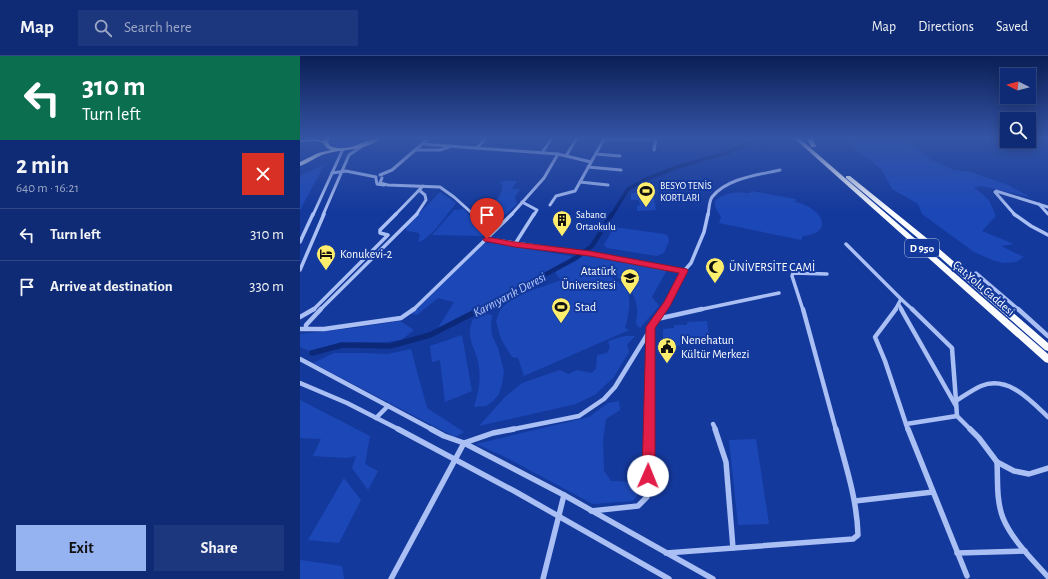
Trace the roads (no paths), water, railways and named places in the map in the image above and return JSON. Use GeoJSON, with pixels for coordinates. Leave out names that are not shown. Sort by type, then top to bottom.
{"type":"FeatureCollection","features":[{"type":"Feature","properties":{"kind":"highway","name":"Çat Yolu Caddesi"},"geometry":{"type":"LineString","coordinates":[[827,162],[1048,359]]}},
{"type":"Feature","properties":{"kind":"highway","name":"Çat Yolu Caddesi"},"geometry":{"type":"LineString","coordinates":[[829,162],[927,242],[1048,348]]}},
{"type":"Feature","properties":{"kind":"street"},"geometry":{"type":"LineString","coordinates":[[300,242],[337,162]]}},
{"type":"Feature","properties":{"kind":"street"},"geometry":{"type":"LineString","coordinates":[[300,270],[346,162]]}},
{"type":"Feature","properties":{"kind":"street"},"geometry":{"type":"LineString","coordinates":[[332,174],[346,171],[376,178],[381,177],[401,162]]}},
{"type":"Feature","properties":{"kind":"street"},"geometry":{"type":"LineString","coordinates":[[300,329],[324,329],[401,318],[412,311],[487,239],[544,178],[553,162]]}},
{"type":"Feature","properties":{"kind":"street"},"geometry":{"type":"LineString","coordinates":[[550,205],[556,196],[575,191],[591,162]]}},
{"type":"Feature","properties":{"kind":"street"},"geometry":{"type":"LineString","coordinates":[[588,167],[621,170]]}},
{"type":"Feature","properties":{"kind":"street"},"geometry":{"type":"LineString","coordinates":[[391,579],[464,443],[493,434],[579,416],[604,400],[615,387],[651,327],[667,304],[698,248],[704,232],[708,205],[711,198],[724,186],[780,170]]}},
{"type":"Feature","properties":{"kind":"street"},"geometry":{"type":"LineString","coordinates":[[381,177],[380,183],[388,185]]}},
{"type":"Feature","properties":{"kind":"street"},"geometry":{"type":"LineString","coordinates":[[376,178],[377,184],[440,187],[447,191],[492,233]]}},
{"type":"Feature","properties":{"kind":"street"},"geometry":{"type":"LineString","coordinates":[[580,182],[608,185]]}},
{"type":"Feature","properties":{"kind":"street"},"geometry":{"type":"LineString","coordinates":[[395,236],[380,233],[380,230],[424,186]]}},
{"type":"Feature","properties":{"kind":"street"},"geometry":{"type":"LineString","coordinates":[[306,329],[306,325],[320,310],[395,236],[426,201],[425,194],[419,190]]}},
{"type":"Feature","properties":{"kind":"street"},"geometry":{"type":"LineString","coordinates":[[1048,207],[1000,191],[995,192],[1016,218],[1030,227],[1048,235]]}},
{"type":"Feature","properties":{"kind":"street"},"geometry":{"type":"LineString","coordinates":[[515,244],[537,210],[522,202]]}},
{"type":"Feature","properties":{"kind":"street"},"geometry":{"type":"LineString","coordinates":[[1039,203],[1048,214]]}},
{"type":"Feature","properties":{"kind":"street"},"geometry":{"type":"LineString","coordinates":[[300,317],[311,312],[388,235]]}},
{"type":"Feature","properties":{"kind":"street"},"geometry":{"type":"LineString","coordinates":[[487,239],[590,254],[684,271]]}},
{"type":"Feature","properties":{"kind":"street"},"geometry":{"type":"LineString","coordinates":[[846,244],[952,348],[957,416],[979,438],[997,462],[1014,471],[1029,474],[1048,468]]}},
{"type":"Feature","properties":{"kind":"street"},"geometry":{"type":"LineString","coordinates":[[666,553],[853,538],[858,535],[855,501],[822,377],[792,276],[793,273],[827,274]]}},
{"type":"Feature","properties":{"kind":"street"},"geometry":{"type":"LineString","coordinates":[[976,274],[1048,336]]}},
{"type":"Feature","properties":{"kind":"street"},"geometry":{"type":"LineString","coordinates":[[657,319],[779,293]]}},
{"type":"Feature","properties":{"kind":"street"},"geometry":{"type":"LineString","coordinates":[[901,299],[899,305],[874,337],[885,361],[906,424],[967,576]]}},
{"type":"Feature","properties":{"kind":"street"},"geometry":{"type":"LineString","coordinates":[[899,305],[956,404]]}},
{"type":"Feature","properties":{"kind":"street"},"geometry":{"type":"LineString","coordinates":[[591,511],[638,506],[647,497],[651,327]]}},
{"type":"Feature","properties":{"kind":"street"},"geometry":{"type":"LineString","coordinates":[[300,359],[444,436],[464,443],[564,495],[712,579]]}},
{"type":"Feature","properties":{"kind":"street"},"geometry":{"type":"LineString","coordinates":[[300,383],[326,392],[455,459],[560,515],[669,579]]}},
{"type":"Feature","properties":{"kind":"street"},"geometry":{"type":"LineString","coordinates":[[956,404],[990,384],[1003,384],[1021,391],[1048,417]]}},
{"type":"Feature","properties":{"kind":"street"},"geometry":{"type":"LineString","coordinates":[[376,418],[388,406]]}},
{"type":"Feature","properties":{"kind":"street"},"geometry":{"type":"LineString","coordinates":[[906,424],[957,416]]}},
{"type":"Feature","properties":{"kind":"street"},"geometry":{"type":"LineString","coordinates":[[713,424],[722,445],[727,467],[730,525],[733,548]]}},
{"type":"Feature","properties":{"kind":"street"},"geometry":{"type":"LineString","coordinates":[[997,462],[1003,517],[1013,535],[1048,576]]}},
{"type":"Feature","properties":{"kind":"street"},"geometry":{"type":"LineString","coordinates":[[855,501],[933,492]]}},
{"type":"Feature","properties":{"kind":"street"},"geometry":{"type":"LineString","coordinates":[[543,579],[564,495]]}},
{"type":"Feature","properties":{"kind":"street"},"geometry":{"type":"LineString","coordinates":[[957,552],[1026,551]]}},
{"type":"Feature","properties":{"kind":"waterway","name":"Karnıyarık Deresi"},"geometry":{"type":"LineString","coordinates":[[612,215],[628,189],[644,180],[693,162]]}},
{"type":"Feature","properties":{"kind":"waterway","name":"Karnıyarık Deresi"},"geometry":{"type":"LineString","coordinates":[[479,310],[576,258],[592,246],[612,214]]}},
{"type":"Feature","properties":{"kind":"waterway","name":"Karnıyarık Deresi"},"geometry":{"type":"LineString","coordinates":[[312,353],[342,345],[390,346],[430,335],[481,309]]}},
{"type":"Feature","properties":{"kind":"place","name":"BESYO TENİS KORTLARI"},"geometry":{"type":"Point","coordinates":[646,208]}},
{"type":"Feature","properties":{"kind":"place","name":"Sabancı Ortaokulu"},"geometry":{"type":"Point","coordinates":[562,237]}},
{"type":"Feature","properties":{"kind":"place","name":"Konukevi-2"},"geometry":{"type":"Point","coordinates":[326,271]}},
{"type":"Feature","properties":{"kind":"place","name":"ÜNİVERSİTE CAMİ"},"geometry":{"type":"Point","coordinates":[715,284]}},
{"type":"Feature","properties":{"kind":"place","name":"Atatürk Üniversitesi"},"geometry":{"type":"Point","coordinates":[630,295]}},
{"type":"Feature","properties":{"kind":"place","name":"Stad"},"geometry":{"type":"Point","coordinates":[561,324]}},
{"type":"Feature","properties":{"kind":"place","name":"Nenehatun Kültür Merkezi"},"geometry":{"type":"Point","coordinates":[667,364]}}]}
